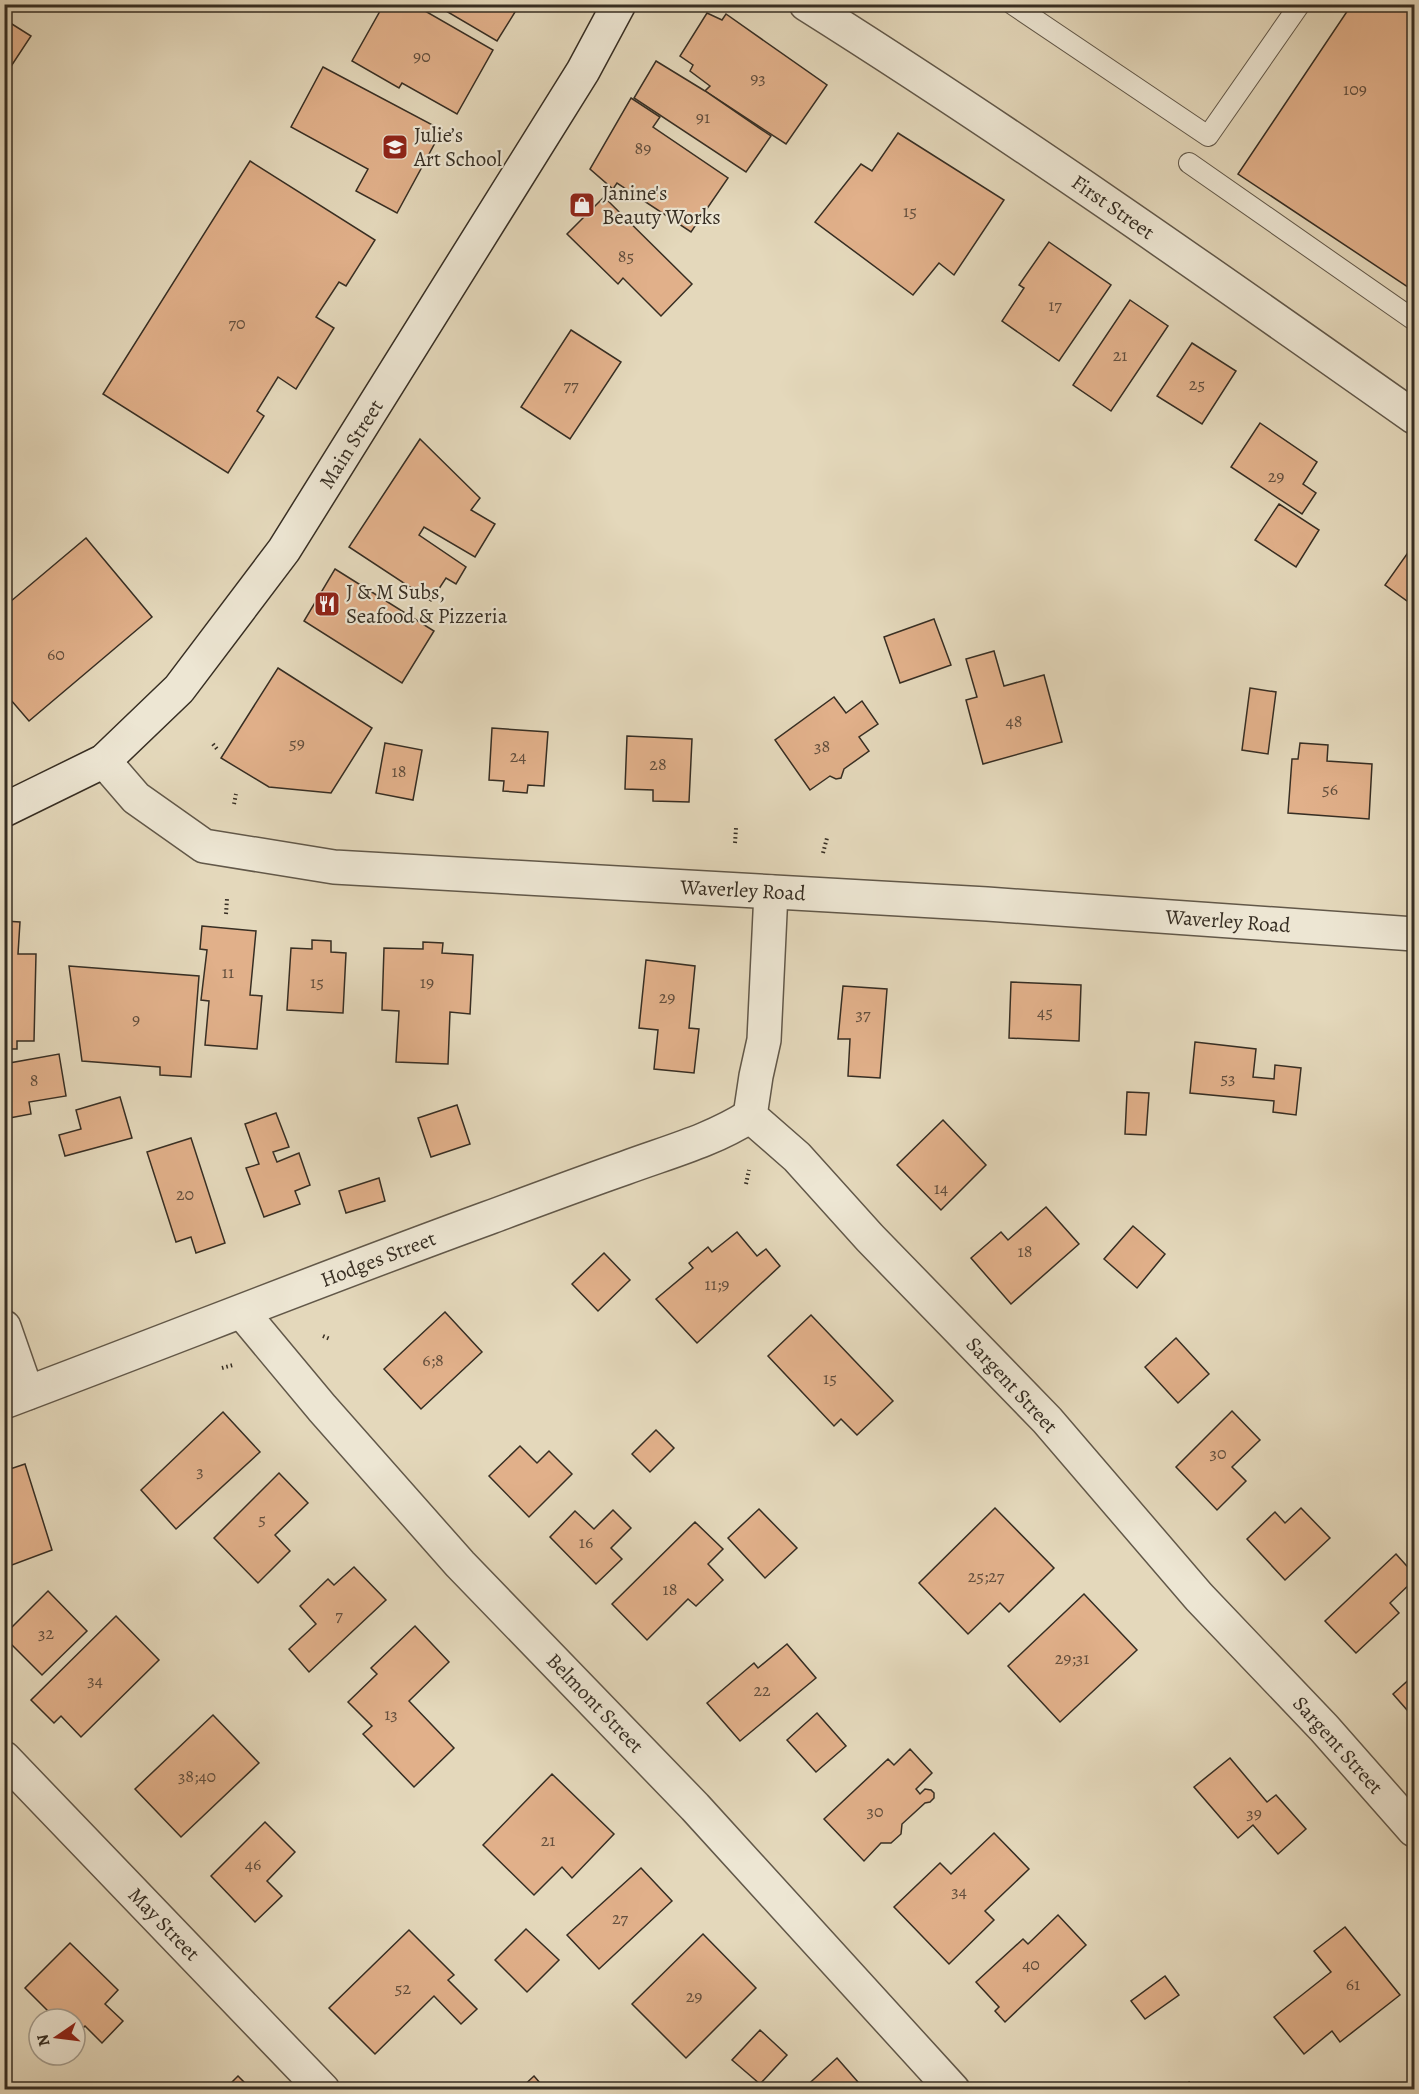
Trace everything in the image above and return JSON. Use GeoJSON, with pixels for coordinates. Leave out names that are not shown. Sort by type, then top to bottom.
{"type":"FeatureCollection","features":[{"type":"Feature","properties":{"kind":"street","name":"Main Street"},"geometry":{"type":"LineString","coordinates":[[4,810],[104,761],[179,689],[284,550],[583,71],[619,4]]}},
{"type":"Feature","properties":{"kind":"street","name":"First Street"},"geometry":{"type":"LineString","coordinates":[[806,4],[894,60],[1223,282],[1414,417]]}},
{"type":"Feature","properties":{"kind":"street","name":"Waverley Road"},"geometry":{"type":"LineString","coordinates":[[104,761],[136,798],[204,846],[334,867],[987,904],[1414,934]]}},
{"type":"Feature","properties":{"kind":"street"},"geometry":{"type":"LineString","coordinates":[[750,1116],[764,1040],[771,892]]}},
{"type":"Feature","properties":{"kind":"street","name":"Hodges Street"},"geometry":{"type":"LineString","coordinates":[[16,1398],[424,1241],[708,1140],[750,1116]]}},
{"type":"Feature","properties":{"kind":"street","name":"Sargent Street"},"geometry":{"type":"LineString","coordinates":[[750,1116],[797,1157],[870,1238],[1047,1420],[1199,1597],[1324,1728],[1414,1830]]}},
{"type":"Feature","properties":{"kind":"street","name":"Belmont Street"},"geometry":{"type":"LineString","coordinates":[[242,1312],[322,1408],[460,1564],[695,1807],[953,2090]]}},
{"type":"Feature","properties":{"kind":"street"},"geometry":{"type":"LineString","coordinates":[[4,1327],[16,1398]]}},
{"type":"Feature","properties":{"kind":"street","name":"May Street"},"geometry":{"type":"LineString","coordinates":[[4,1758],[323,2090]]}},
{"type":"Feature","properties":{"kind":"lane"},"geometry":{"type":"LineString","coordinates":[[1012,4],[1208,136],[1300,4]]}},
{"type":"Feature","properties":{"kind":"lane"},"geometry":{"type":"LineString","coordinates":[[1189,163],[1414,320]]}},
{"type":"Feature","properties":{"kind":"path"},"geometry":{"type":"LineString","coordinates":[[213,744],[217,749]]}},
{"type":"Feature","properties":{"kind":"path"},"geometry":{"type":"LineString","coordinates":[[234,804],[236,794]]}},
{"type":"Feature","properties":{"kind":"path"},"geometry":{"type":"LineString","coordinates":[[735,843],[736,828]]}},
{"type":"Feature","properties":{"kind":"path"},"geometry":{"type":"LineString","coordinates":[[823,853],[826,838]]}},
{"type":"Feature","properties":{"kind":"path"},"geometry":{"type":"LineString","coordinates":[[226,914],[227,899]]}},
{"type":"Feature","properties":{"kind":"path"},"geometry":{"type":"LineString","coordinates":[[746,1184],[749,1169]]}},
{"type":"Feature","properties":{"kind":"path"},"geometry":{"type":"LineString","coordinates":[[323,1336],[330,1339]]}},
{"type":"Feature","properties":{"kind":"building"},"geometry":{"type":"Polygon","coordinates":[[[384,4],[413,4],[493,50],[457,114],[402,83],[399,88],[352,61],[384,4]]]}},
{"type":"Feature","properties":{"kind":"building"},"geometry":{"type":"Polygon","coordinates":[[[450,4],[520,4],[497,41],[446,11],[450,4]]]}},
{"type":"Feature","properties":{"kind":"building"},"geometry":{"type":"Polygon","coordinates":[[[1352,4],[1414,4],[1414,291],[1238,174],[1352,4]]]}},
{"type":"Feature","properties":{"kind":"building"},"geometry":{"type":"Polygon","coordinates":[[[707,13],[722,20],[726,14],[827,85],[786,144],[705,91],[710,86],[690,71],[693,65],[680,56],[707,13]]]}},
{"type":"Feature","properties":{"kind":"building"},"geometry":{"type":"Polygon","coordinates":[[[4,19],[31,36],[4,77],[4,19]]]}},
{"type":"Feature","properties":{"kind":"building"},"geometry":{"type":"Polygon","coordinates":[[[656,61],[771,136],[746,172],[634,98],[656,61]]]}},
{"type":"Feature","properties":{"kind":"building"},"geometry":{"type":"Polygon","coordinates":[[[323,67],[442,130],[397,213],[356,191],[368,169],[291,127],[323,67]]]}},
{"type":"Feature","properties":{"kind":"building"},"geometry":{"type":"Polygon","coordinates":[[[631,98],[660,117],[653,127],[728,178],[691,232],[617,183],[613,189],[590,169],[631,98]]]}},
{"type":"Feature","properties":{"kind":"building"},"geometry":{"type":"Polygon","coordinates":[[[898,133],[1004,200],[954,275],[939,263],[913,295],[815,222],[861,164],[872,171],[898,133]]]}},
{"type":"Feature","properties":{"kind":"building"},"geometry":{"type":"Polygon","coordinates":[[[250,161],[375,240],[346,286],[339,282],[316,317],[334,328],[296,389],[278,377],[257,411],[264,416],[228,473],[103,394],[250,161]]]}},
{"type":"Feature","properties":{"kind":"building"},"geometry":{"type":"Polygon","coordinates":[[[604,197],[692,284],[661,316],[623,278],[618,284],[567,234],[604,197]]]}},
{"type":"Feature","properties":{"kind":"building"},"geometry":{"type":"Polygon","coordinates":[[[1049,242],[1111,285],[1059,361],[1002,321],[1024,288],[1019,285],[1049,242]]]}},
{"type":"Feature","properties":{"kind":"building"},"geometry":{"type":"Polygon","coordinates":[[[1130,300],[1168,326],[1111,411],[1073,385],[1130,300]]]}},
{"type":"Feature","properties":{"kind":"building"},"geometry":{"type":"Polygon","coordinates":[[[571,330],[621,362],[570,439],[521,407],[571,330]]]}},
{"type":"Feature","properties":{"kind":"building"},"geometry":{"type":"Polygon","coordinates":[[[1192,343],[1236,371],[1202,424],[1157,396],[1192,343]]]}},
{"type":"Feature","properties":{"kind":"building"},"geometry":{"type":"Polygon","coordinates":[[[1260,423],[1317,462],[1303,484],[1316,493],[1302,514],[1231,467],[1260,423]]]}},
{"type":"Feature","properties":{"kind":"building"},"geometry":{"type":"Polygon","coordinates":[[[420,439],[480,498],[471,510],[495,524],[475,557],[424,527],[419,535],[466,567],[456,584],[446,578],[431,601],[349,547],[420,439]]]}},
{"type":"Feature","properties":{"kind":"building"},"geometry":{"type":"Polygon","coordinates":[[[1279,504],[1319,530],[1296,567],[1255,540],[1279,504]]]}},
{"type":"Feature","properties":{"kind":"building"},"geometry":{"type":"Polygon","coordinates":[[[86,538],[152,617],[29,721],[4,692],[4,607],[86,538]]]}},
{"type":"Feature","properties":{"kind":"building"},"geometry":{"type":"Polygon","coordinates":[[[1414,544],[1414,606],[1385,585],[1414,544]]]}},
{"type":"Feature","properties":{"kind":"building"},"geometry":{"type":"Polygon","coordinates":[[[335,569],[434,631],[402,683],[304,621],[335,569]]]}},
{"type":"Feature","properties":{"kind":"building"},"geometry":{"type":"Polygon","coordinates":[[[934,619],[951,665],[900,683],[884,637],[934,619]]]}},
{"type":"Feature","properties":{"kind":"building"},"geometry":{"type":"Polygon","coordinates":[[[994,651],[1004,686],[1044,675],[1062,742],[983,764],[966,700],[977,697],[966,659],[994,651]]]}},
{"type":"Feature","properties":{"kind":"building"},"geometry":{"type":"Polygon","coordinates":[[[278,668],[372,728],[331,793],[269,787],[221,758],[278,668]]]}},
{"type":"Feature","properties":{"kind":"building"},"geometry":{"type":"Polygon","coordinates":[[[1250,688],[1276,692],[1268,754],[1242,750],[1250,688]]]}},
{"type":"Feature","properties":{"kind":"building"},"geometry":{"type":"Polygon","coordinates":[[[834,697],[846,713],[862,701],[878,724],[859,737],[869,751],[844,769],[841,778],[836,779],[830,776],[810,790],[775,740],[834,697]]]}},
{"type":"Feature","properties":{"kind":"building"},"geometry":{"type":"Polygon","coordinates":[[[492,728],[548,732],[544,786],[528,785],[527,793],[503,791],[504,781],[489,780],[492,728]]]}},
{"type":"Feature","properties":{"kind":"building"},"geometry":{"type":"Polygon","coordinates":[[[627,736],[692,739],[689,802],[653,801],[653,790],[625,789],[627,736]]]}},
{"type":"Feature","properties":{"kind":"building"},"geometry":{"type":"Polygon","coordinates":[[[385,743],[422,750],[413,800],[376,793],[385,743]]]}},
{"type":"Feature","properties":{"kind":"building"},"geometry":{"type":"Polygon","coordinates":[[[1300,743],[1328,745],[1327,761],[1372,764],[1369,819],[1288,813],[1292,759],[1298,759],[1300,743]]]}},
{"type":"Feature","properties":{"kind":"building"},"geometry":{"type":"Polygon","coordinates":[[[4,921],[20,922],[18,954],[36,954],[34,1041],[17,1041],[17,1049],[4,1049],[4,921]]]}},
{"type":"Feature","properties":{"kind":"building"},"geometry":{"type":"Polygon","coordinates":[[[202,926],[256,931],[250,995],[262,996],[257,1049],[205,1045],[209,1001],[201,1000],[207,950],[200,949],[202,926]]]}},
{"type":"Feature","properties":{"kind":"building"},"geometry":{"type":"Polygon","coordinates":[[[312,940],[331,941],[331,952],[346,953],[343,1013],[287,1010],[291,948],[312,949],[312,940]]]}},
{"type":"Feature","properties":{"kind":"building"},"geometry":{"type":"Polygon","coordinates":[[[423,942],[443,943],[442,953],[473,955],[470,1014],[450,1012],[448,1064],[396,1062],[399,1011],[382,1010],[384,948],[423,949],[423,942]]]}},
{"type":"Feature","properties":{"kind":"building"},"geometry":{"type":"Polygon","coordinates":[[[646,960],[695,966],[689,1028],[699,1029],[694,1073],[654,1069],[658,1030],[639,1028],[646,960]]]}},
{"type":"Feature","properties":{"kind":"building"},"geometry":{"type":"Polygon","coordinates":[[[69,966],[199,976],[191,1077],[160,1075],[160,1067],[82,1061],[69,966]]]}},
{"type":"Feature","properties":{"kind":"building"},"geometry":{"type":"Polygon","coordinates":[[[1011,982],[1081,985],[1079,1041],[1009,1038],[1011,982]]]}},
{"type":"Feature","properties":{"kind":"building"},"geometry":{"type":"Polygon","coordinates":[[[843,986],[887,989],[880,1078],[848,1076],[850,1039],[838,1039],[843,986]]]}},
{"type":"Feature","properties":{"kind":"building"},"geometry":{"type":"Polygon","coordinates":[[[1195,1042],[1256,1049],[1253,1077],[1274,1079],[1275,1065],[1301,1068],[1296,1115],[1273,1112],[1274,1101],[1190,1093],[1195,1042]]]}},
{"type":"Feature","properties":{"kind":"building"},"geometry":{"type":"Polygon","coordinates":[[[59,1054],[66,1096],[29,1102],[31,1114],[4,1119],[4,1064],[59,1054]]]}},
{"type":"Feature","properties":{"kind":"building"},"geometry":{"type":"Polygon","coordinates":[[[1127,1092],[1149,1093],[1146,1135],[1125,1134],[1127,1092]]]}},
{"type":"Feature","properties":{"kind":"building"},"geometry":{"type":"Polygon","coordinates":[[[120,1097],[132,1138],[65,1156],[59,1135],[81,1129],[76,1110],[120,1097]]]}},
{"type":"Feature","properties":{"kind":"building"},"geometry":{"type":"Polygon","coordinates":[[[457,1105],[470,1144],[431,1157],[418,1118],[457,1105]]]}},
{"type":"Feature","properties":{"kind":"building"},"geometry":{"type":"Polygon","coordinates":[[[276,1113],[289,1147],[273,1152],[277,1162],[299,1153],[310,1185],[295,1191],[300,1204],[264,1217],[246,1168],[259,1164],[245,1124],[276,1113]]]}},
{"type":"Feature","properties":{"kind":"building"},"geometry":{"type":"Polygon","coordinates":[[[943,1120],[986,1165],[941,1210],[897,1165],[943,1120]]]}},
{"type":"Feature","properties":{"kind":"building"},"geometry":{"type":"Polygon","coordinates":[[[191,1138],[225,1243],[196,1253],[191,1237],[176,1242],[147,1152],[191,1138]]]}},
{"type":"Feature","properties":{"kind":"building"},"geometry":{"type":"Polygon","coordinates":[[[379,1178],[385,1201],[346,1213],[339,1191],[379,1178]]]}},
{"type":"Feature","properties":{"kind":"building"},"geometry":{"type":"Polygon","coordinates":[[[1046,1207],[1079,1244],[1011,1304],[971,1258],[1001,1232],[1008,1240],[1046,1207]]]}},
{"type":"Feature","properties":{"kind":"building"},"geometry":{"type":"Polygon","coordinates":[[[1133,1226],[1165,1254],[1137,1288],[1104,1259],[1133,1226]]]}},
{"type":"Feature","properties":{"kind":"building"},"geometry":{"type":"Polygon","coordinates":[[[737,1232],[757,1256],[766,1249],[780,1266],[697,1343],[656,1299],[693,1268],[689,1263],[708,1247],[712,1252],[737,1232]]]}},
{"type":"Feature","properties":{"kind":"building"},"geometry":{"type":"Polygon","coordinates":[[[604,1253],[630,1280],[598,1311],[572,1284],[604,1253]]]}},
{"type":"Feature","properties":{"kind":"building"},"geometry":{"type":"Polygon","coordinates":[[[445,1312],[482,1352],[421,1409],[384,1369],[445,1312]]]}},
{"type":"Feature","properties":{"kind":"building"},"geometry":{"type":"Polygon","coordinates":[[[811,1315],[893,1401],[857,1435],[841,1419],[834,1426],[768,1356],[811,1315]]]}},
{"type":"Feature","properties":{"kind":"building"},"geometry":{"type":"Polygon","coordinates":[[[1176,1338],[1209,1374],[1178,1403],[1145,1367],[1176,1338]]]}},
{"type":"Feature","properties":{"kind":"building"},"geometry":{"type":"Polygon","coordinates":[[[1232,1411],[1260,1440],[1232,1467],[1246,1481],[1217,1510],[1176,1467],[1232,1411]]]}},
{"type":"Feature","properties":{"kind":"building"},"geometry":{"type":"Polygon","coordinates":[[[223,1412],[260,1452],[176,1529],[141,1490],[223,1412]]]}},
{"type":"Feature","properties":{"kind":"building"},"geometry":{"type":"Polygon","coordinates":[[[656,1430],[674,1448],[650,1472],[632,1454],[656,1430]]]}},
{"type":"Feature","properties":{"kind":"building"},"geometry":{"type":"Polygon","coordinates":[[[520,1446],[537,1463],[549,1451],[572,1474],[529,1517],[489,1476],[520,1446]]]}},
{"type":"Feature","properties":{"kind":"building"},"geometry":{"type":"Polygon","coordinates":[[[25,1464],[52,1550],[4,1568],[4,1471],[25,1464]]]}},
{"type":"Feature","properties":{"kind":"building"},"geometry":{"type":"Polygon","coordinates":[[[279,1473],[308,1503],[275,1535],[290,1551],[258,1583],[214,1538],[279,1473]]]}},
{"type":"Feature","properties":{"kind":"building"},"geometry":{"type":"Polygon","coordinates":[[[995,1508],[1054,1568],[1009,1612],[1000,1603],[968,1634],[919,1583],[995,1508]]]}},
{"type":"Feature","properties":{"kind":"building"},"geometry":{"type":"Polygon","coordinates":[[[1301,1508],[1330,1538],[1285,1580],[1247,1539],[1275,1512],[1285,1523],[1301,1508]]]}},
{"type":"Feature","properties":{"kind":"building"},"geometry":{"type":"Polygon","coordinates":[[[759,1509],[797,1548],[765,1578],[728,1538],[759,1509]]]}},
{"type":"Feature","properties":{"kind":"building"},"geometry":{"type":"Polygon","coordinates":[[[613,1510],[631,1528],[611,1548],[622,1559],[596,1584],[550,1537],[575,1511],[594,1529],[613,1510]]]}},
{"type":"Feature","properties":{"kind":"building"},"geometry":{"type":"Polygon","coordinates":[[[695,1522],[723,1549],[708,1564],[723,1580],[696,1606],[688,1599],[647,1640],[612,1604],[695,1522]]]}},
{"type":"Feature","properties":{"kind":"building"},"geometry":{"type":"Polygon","coordinates":[[[1396,1554],[1414,1574],[1414,1580],[1390,1603],[1399,1613],[1356,1653],[1325,1621],[1396,1554]]]}},
{"type":"Feature","properties":{"kind":"building"},"geometry":{"type":"Polygon","coordinates":[[[354,1567],[386,1600],[309,1672],[289,1649],[316,1624],[300,1606],[328,1579],[334,1585],[354,1567]]]}},
{"type":"Feature","properties":{"kind":"building"},"geometry":{"type":"Polygon","coordinates":[[[48,1591],[87,1631],[42,1675],[4,1635],[48,1591]]]}},
{"type":"Feature","properties":{"kind":"building"},"geometry":{"type":"Polygon","coordinates":[[[1084,1594],[1137,1650],[1060,1722],[1008,1666],[1084,1594]]]}},
{"type":"Feature","properties":{"kind":"building"},"geometry":{"type":"Polygon","coordinates":[[[116,1616],[159,1660],[81,1737],[61,1716],[54,1723],[31,1700],[116,1616]]]}},
{"type":"Feature","properties":{"kind":"building"},"geometry":{"type":"Polygon","coordinates":[[[415,1626],[449,1662],[409,1701],[454,1748],[414,1787],[363,1734],[372,1726],[348,1702],[377,1674],[371,1668],[415,1626]]]}},
{"type":"Feature","properties":{"kind":"building"},"geometry":{"type":"Polygon","coordinates":[[[787,1644],[816,1678],[740,1741],[707,1703],[754,1663],[758,1668],[787,1644]]]}},
{"type":"Feature","properties":{"kind":"building"},"geometry":{"type":"Polygon","coordinates":[[[1414,1675],[1414,1718],[1393,1694],[1414,1675]]]}},
{"type":"Feature","properties":{"kind":"building"},"geometry":{"type":"Polygon","coordinates":[[[817,1713],[846,1746],[816,1772],[787,1740],[817,1713]]]}},
{"type":"Feature","properties":{"kind":"building"},"geometry":{"type":"Polygon","coordinates":[[[213,1715],[259,1763],[181,1837],[135,1789],[213,1715]]]}},
{"type":"Feature","properties":{"kind":"building"},"geometry":{"type":"Polygon","coordinates":[[[910,1749],[932,1773],[916,1789],[920,1794],[925,1789],[931,1790],[934,1798],[902,1824],[901,1834],[891,1843],[881,1843],[864,1861],[824,1819],[888,1759],[894,1765],[910,1749]]]}},
{"type":"Feature","properties":{"kind":"building"},"geometry":{"type":"Polygon","coordinates":[[[1230,1758],[1267,1802],[1276,1795],[1306,1829],[1278,1854],[1253,1825],[1238,1838],[1194,1787],[1230,1758]]]}},
{"type":"Feature","properties":{"kind":"building"},"geometry":{"type":"Polygon","coordinates":[[[552,1774],[614,1834],[572,1878],[562,1867],[534,1895],[483,1845],[552,1774]]]}},
{"type":"Feature","properties":{"kind":"building"},"geometry":{"type":"Polygon","coordinates":[[[265,1822],[295,1852],[267,1881],[282,1896],[255,1922],[211,1876],[265,1822]]]}},
{"type":"Feature","properties":{"kind":"building"},"geometry":{"type":"Polygon","coordinates":[[[994,1833],[1029,1869],[985,1911],[994,1920],[949,1964],[894,1907],[940,1863],[951,1874],[994,1833]]]}},
{"type":"Feature","properties":{"kind":"building"},"geometry":{"type":"Polygon","coordinates":[[[641,1868],[672,1901],[599,1969],[567,1935],[641,1868]]]}},
{"type":"Feature","properties":{"kind":"building"},"geometry":{"type":"Polygon","coordinates":[[[1058,1915],[1086,1945],[1005,2022],[995,2011],[999,2007],[976,1982],[1023,1939],[1028,1944],[1058,1915]]]}},
{"type":"Feature","properties":{"kind":"building"},"geometry":{"type":"Polygon","coordinates":[[[1345,1927],[1400,1995],[1340,2042],[1332,2031],[1304,2054],[1274,2017],[1331,1972],[1314,1951],[1345,1927]]]}},
{"type":"Feature","properties":{"kind":"building"},"geometry":{"type":"Polygon","coordinates":[[[526,1929],[559,1960],[527,1992],[495,1960],[526,1929]]]}},
{"type":"Feature","properties":{"kind":"building"},"geometry":{"type":"Polygon","coordinates":[[[409,1930],[454,1975],[448,1980],[477,2009],[461,2024],[434,1996],[375,2054],[329,2008],[409,1930]]]}},
{"type":"Feature","properties":{"kind":"building"},"geometry":{"type":"Polygon","coordinates":[[[703,1934],[756,1988],[686,2058],[632,2004],[703,1934]]]}},
{"type":"Feature","properties":{"kind":"building"},"geometry":{"type":"Polygon","coordinates":[[[70,1943],[118,1990],[105,2004],[123,2021],[102,2043],[87,2028],[87,2007],[44,2007],[25,1988],[70,1943]]]}},
{"type":"Feature","properties":{"kind":"building"},"geometry":{"type":"Polygon","coordinates":[[[1165,1976],[1179,1995],[1145,2019],[1131,2001],[1165,1976]]]}},
{"type":"Feature","properties":{"kind":"building"},"geometry":{"type":"Polygon","coordinates":[[[760,2030],[787,2055],[760,2084],[732,2060],[760,2030]]]}},
{"type":"Feature","properties":{"kind":"building"},"geometry":{"type":"Polygon","coordinates":[[[837,2058],[865,2090],[802,2090],[837,2058]]]}},
{"type":"Feature","properties":{"kind":"building"},"geometry":{"type":"Polygon","coordinates":[[[238,2076],[252,2090],[224,2090],[238,2076]]]}},
{"type":"Feature","properties":{"kind":"building"},"geometry":{"type":"Polygon","coordinates":[[[534,2076],[546,2090],[519,2090],[534,2076]]]}},
{"type":"Feature","properties":{"kind":"building"},"geometry":{"type":"Polygon","coordinates":[[[1189,2082],[1194,2090],[1179,2090],[1189,2082]]]}},
{"type":"Feature","properties":{"kind":"place","name":"Julie’s Art School"},"geometry":{"type":"Point","coordinates":[395,147]}},
{"type":"Feature","properties":{"kind":"place","name":"Janine's Beauty Works"},"geometry":{"type":"Point","coordinates":[582,205]}},
{"type":"Feature","properties":{"kind":"place","name":"J & M Subs, Seafood & Pizzeria"},"geometry":{"type":"Point","coordinates":[327,604]}}]}
